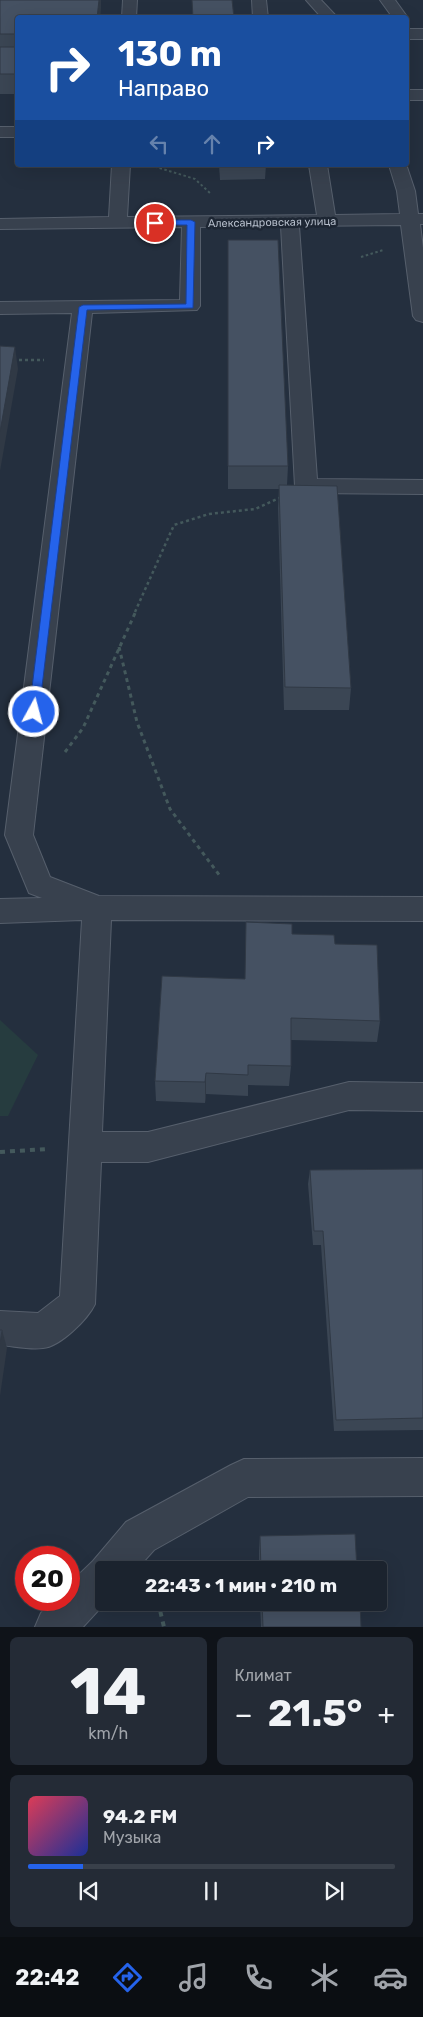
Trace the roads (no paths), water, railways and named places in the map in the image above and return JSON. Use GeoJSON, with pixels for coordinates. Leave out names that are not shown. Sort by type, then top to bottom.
{"type":"FeatureCollection","features":[{"type":"Feature","properties":{"kind":"street"},"geometry":{"type":"LineString","coordinates":[[129,15],[130,0]]}},
{"type":"Feature","properties":{"kind":"street"},"geometry":{"type":"LineString","coordinates":[[258,0],[260,15]]}},
{"type":"Feature","properties":{"kind":"street"},"geometry":{"type":"LineString","coordinates":[[313,0],[327,15]]}},
{"type":"Feature","properties":{"kind":"street"},"geometry":{"type":"LineString","coordinates":[[387,0],[399,15]]}},
{"type":"Feature","properties":{"kind":"street"},"geometry":{"type":"LineString","coordinates":[[409,95],[423,95]]}},
{"type":"Feature","properties":{"kind":"street"},"geometry":{"type":"LineString","coordinates":[[0,132],[15,132]]}},
{"type":"Feature","properties":{"kind":"street"},"geometry":{"type":"LineString","coordinates":[[118,223],[121,167]]}},
{"type":"Feature","properties":{"kind":"street"},"geometry":{"type":"LineString","coordinates":[[318,167],[326,221]]}},
{"type":"Feature","properties":{"kind":"street"},"geometry":{"type":"LineString","coordinates":[[399,167],[416,220],[423,316]]}},
{"type":"Feature","properties":{"kind":"street","name":"Александровская улица"},"geometry":{"type":"LineString","coordinates":[[0,224],[416,220]]}},
{"type":"Feature","properties":{"kind":"street"},"geometry":{"type":"LineString","coordinates":[[0,308],[190,306],[191,222]]}},
{"type":"Feature","properties":{"kind":"street"},"geometry":{"type":"LineString","coordinates":[[290,222],[306,486],[423,487]]}},
{"type":"Feature","properties":{"kind":"street"},"geometry":{"type":"LineString","coordinates":[[83,307],[19,835],[39,885],[97,908]]}},
{"type":"Feature","properties":{"kind":"street"},"geometry":{"type":"LineString","coordinates":[[0,1328],[44,1331],[77,1304],[97,908]]}},
{"type":"Feature","properties":{"kind":"street"},"geometry":{"type":"LineString","coordinates":[[0,911],[97,908],[423,909]]}},
{"type":"Feature","properties":{"kind":"street"},"geometry":{"type":"LineString","coordinates":[[84,1147],[148,1147],[349,1096],[423,1096]]}},
{"type":"Feature","properties":{"kind":"street"},"geometry":{"type":"LineString","coordinates":[[117,1561],[140,1536],[244,1478],[423,1478]]}},
{"type":"Feature","properties":{"kind":"street"},"geometry":{"type":"LineString","coordinates":[[55,1627],[95,1585]]}}]}
